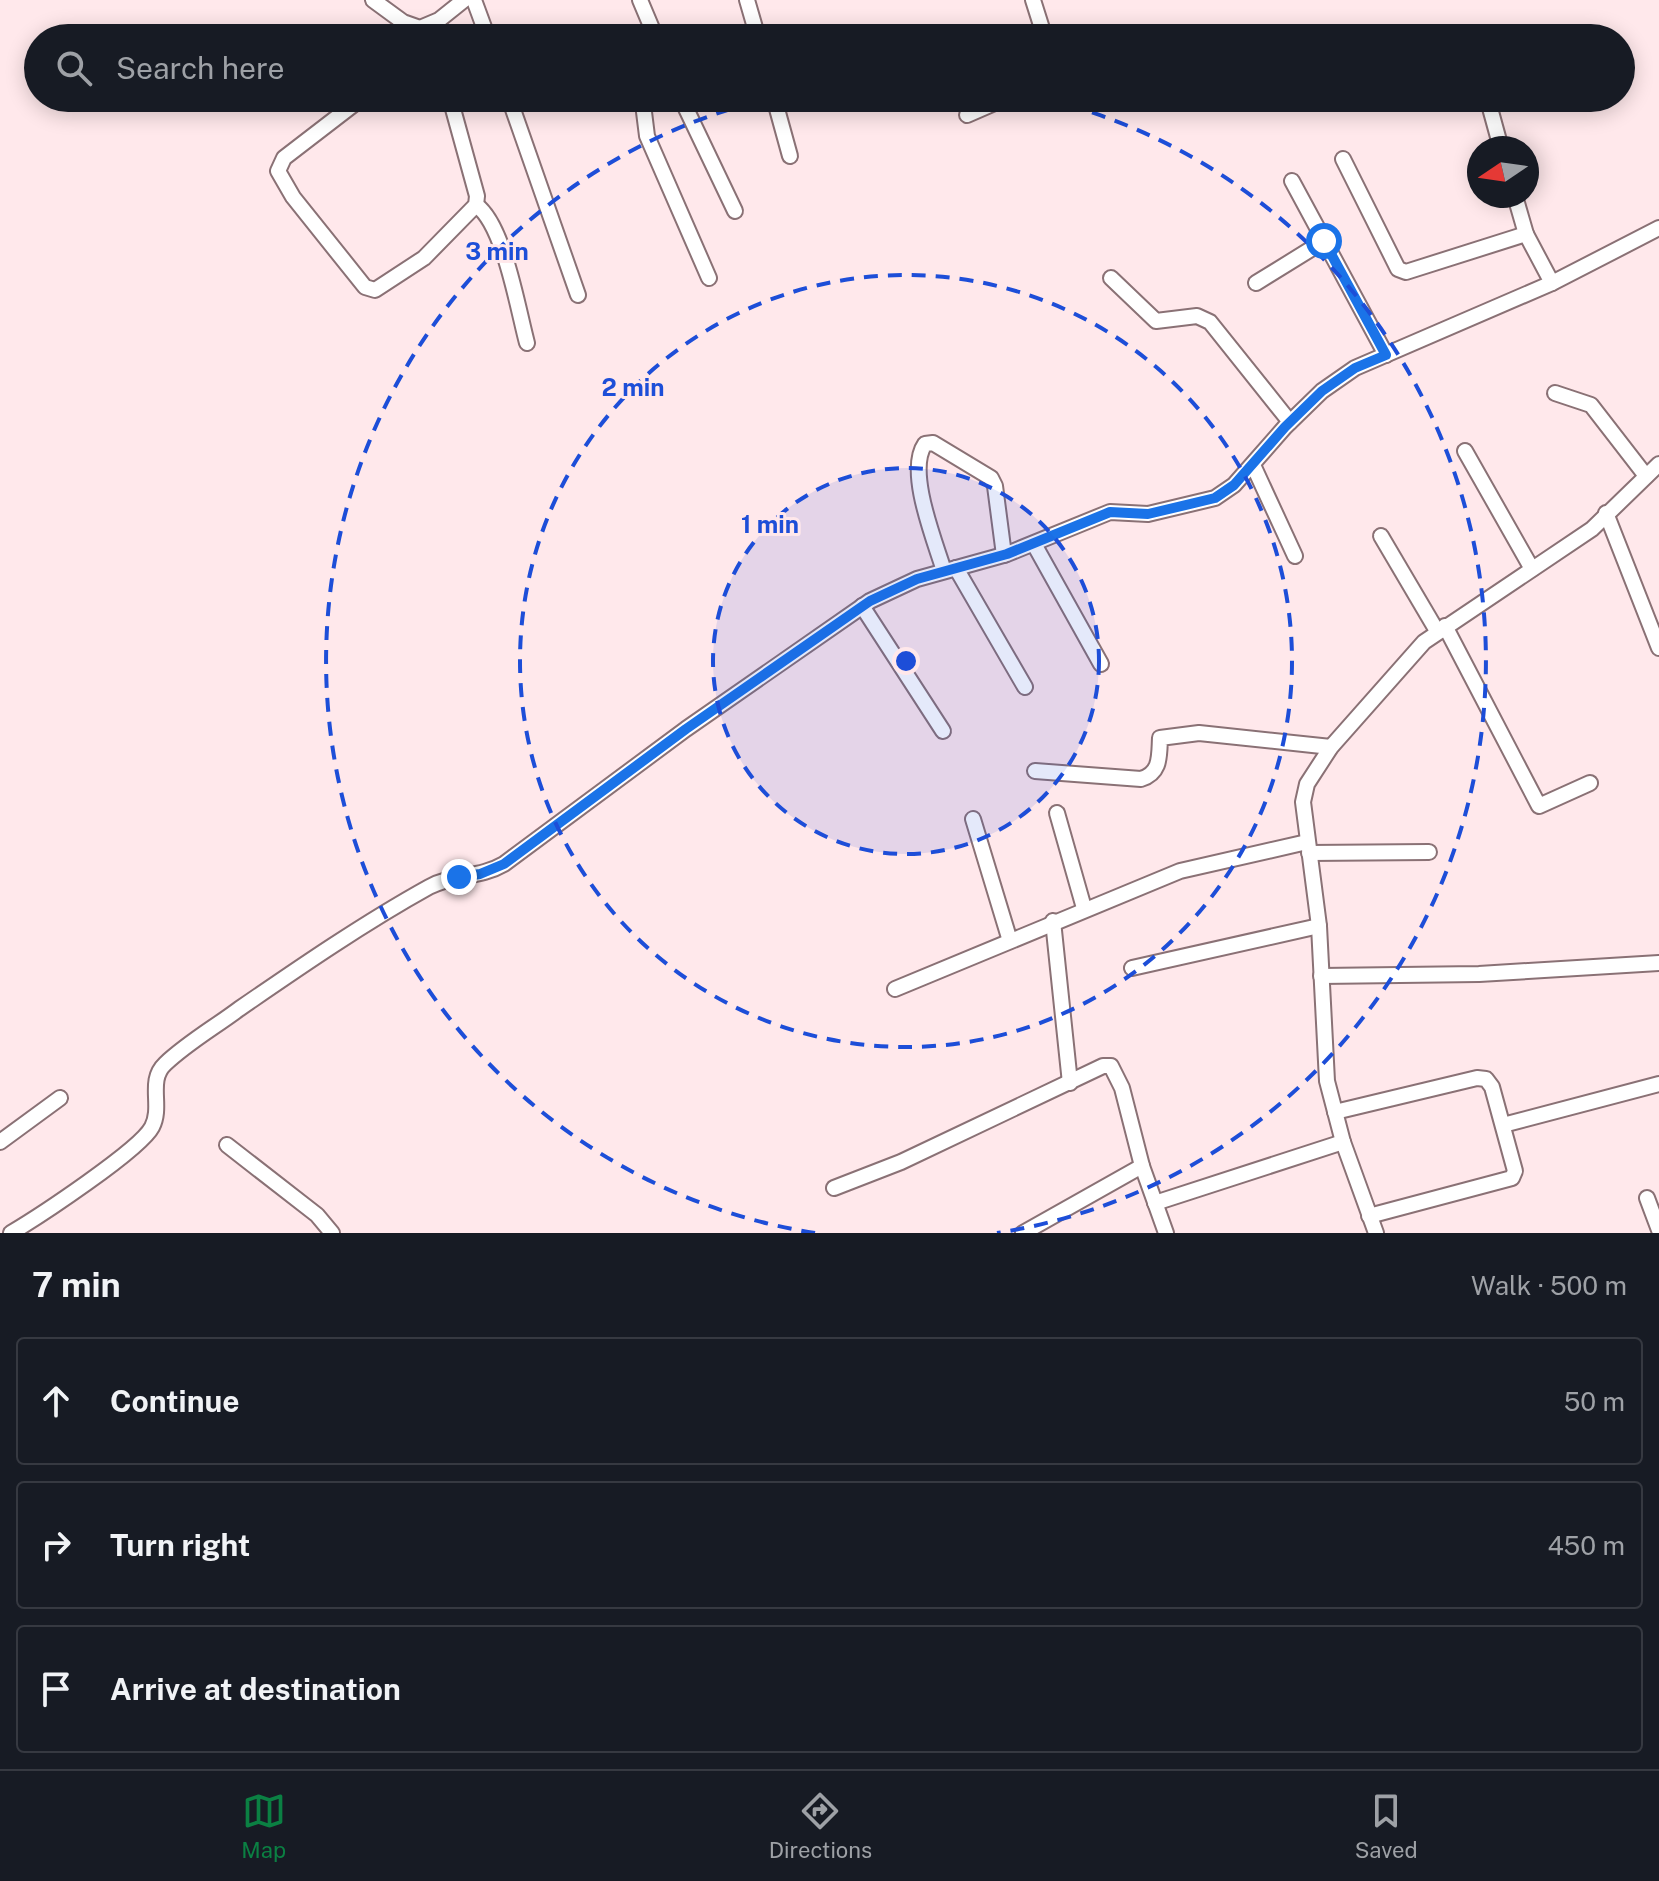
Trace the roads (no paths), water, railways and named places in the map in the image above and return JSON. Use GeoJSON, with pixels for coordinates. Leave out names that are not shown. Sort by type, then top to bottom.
{"type":"FeatureCollection","features":[{"type":"Feature","properties":{"kind":"street"},"geometry":{"type":"LineString","coordinates":[[373,0],[408,24]]}},
{"type":"Feature","properties":{"kind":"street"},"geometry":{"type":"LineString","coordinates":[[440,24],[464,0]]}},
{"type":"Feature","properties":{"kind":"street"},"geometry":{"type":"LineString","coordinates":[[474,0],[483,24]]}},
{"type":"Feature","properties":{"kind":"street"},"geometry":{"type":"LineString","coordinates":[[640,0],[650,24]]}},
{"type":"Feature","properties":{"kind":"street"},"geometry":{"type":"LineString","coordinates":[[747,0],[754,24]]}},
{"type":"Feature","properties":{"kind":"street"},"geometry":{"type":"LineString","coordinates":[[1033,0],[1041,24]]}},
{"type":"Feature","properties":{"kind":"street"},"geometry":{"type":"LineString","coordinates":[[344,112],[284,158],[278,171],[293,197],[365,287],[375,290],[424,258],[476,205],[477,196],[454,112]]}},
{"type":"Feature","properties":{"kind":"street"},"geometry":{"type":"LineString","coordinates":[[514,112],[578,295]]}},
{"type":"Feature","properties":{"kind":"street"},"geometry":{"type":"LineString","coordinates":[[642,112],[647,136],[709,278]]}},
{"type":"Feature","properties":{"kind":"street"},"geometry":{"type":"LineString","coordinates":[[688,112],[735,211]]}},
{"type":"Feature","properties":{"kind":"street"},"geometry":{"type":"LineString","coordinates":[[778,112],[790,156]]}},
{"type":"Feature","properties":{"kind":"street"},"geometry":{"type":"LineString","coordinates":[[967,115],[974,112]]}},
{"type":"Feature","properties":{"kind":"street"},"geometry":{"type":"LineString","coordinates":[[1491,112],[1498,136]]}},
{"type":"Feature","properties":{"kind":"street"},"geometry":{"type":"LineString","coordinates":[[1343,159],[1398,269],[1406,272],[1526,234]]}},
{"type":"Feature","properties":{"kind":"street"},"geometry":{"type":"LineString","coordinates":[[1292,181],[1386,355]]}},
{"type":"Feature","properties":{"kind":"street"},"geometry":{"type":"LineString","coordinates":[[476,205],[490,218],[500,245],[527,343]]}},
{"type":"Feature","properties":{"kind":"street"},"geometry":{"type":"LineString","coordinates":[[1518,208],[1526,234],[1552,283]]}},
{"type":"Feature","properties":{"kind":"street"},"geometry":{"type":"LineString","coordinates":[[11,1233],[41,1215],[144,1137],[157,1116],[156,1076],[164,1065],[197,1039],[284,978],[429,887],[451,879],[493,871],[504,864],[686,729],[862,606],[917,579],[1004,555],[1110,512],[1148,514],[1215,498],[1253,465],[1290,422],[1334,382],[1386,355],[1552,283],[1659,228]]}},
{"type":"Feature","properties":{"kind":"street"},"geometry":{"type":"LineString","coordinates":[[1256,283],[1324,241]]}},
{"type":"Feature","properties":{"kind":"street"},"geometry":{"type":"LineString","coordinates":[[1111,278],[1156,321],[1197,316],[1210,322],[1290,422]]}},
{"type":"Feature","properties":{"kind":"street"},"geometry":{"type":"LineString","coordinates":[[1555,393],[1591,405],[1646,476]]}},
{"type":"Feature","properties":{"kind":"street"},"geometry":{"type":"LineString","coordinates":[[1004,555],[995,486],[991,478],[933,443],[925,444],[921,450],[921,494],[950,570],[1025,687]]}},
{"type":"Feature","properties":{"kind":"street"},"geometry":{"type":"LineString","coordinates":[[1465,451],[1532,569]]}},
{"type":"Feature","properties":{"kind":"street"},"geometry":{"type":"LineString","coordinates":[[1376,1233],[1343,1142],[1325,1068],[1319,926],[1303,802],[1307,784],[1331,747],[1441,628],[1592,529],[1659,464]]}},
{"type":"Feature","properties":{"kind":"street"},"geometry":{"type":"LineString","coordinates":[[1253,465],[1295,556]]}},
{"type":"Feature","properties":{"kind":"street"},"geometry":{"type":"LineString","coordinates":[[1606,513],[1659,648]]}},
{"type":"Feature","properties":{"kind":"street"},"geometry":{"type":"LineString","coordinates":[[1381,536],[1441,628],[1539,806],[1590,783]]}},
{"type":"Feature","properties":{"kind":"street"},"geometry":{"type":"LineString","coordinates":[[1034,544],[1101,664]]}},
{"type":"Feature","properties":{"kind":"street"},"geometry":{"type":"LineString","coordinates":[[862,606],[943,731]]}},
{"type":"Feature","properties":{"kind":"street"},"geometry":{"type":"LineString","coordinates":[[1035,771],[1141,779],[1151,776],[1158,767],[1160,738],[1199,733],[1331,747]]}},
{"type":"Feature","properties":{"kind":"street"},"geometry":{"type":"LineString","coordinates":[[1057,813],[1084,908]]}},
{"type":"Feature","properties":{"kind":"street"},"geometry":{"type":"LineString","coordinates":[[973,819],[1010,941]]}},
{"type":"Feature","properties":{"kind":"street"},"geometry":{"type":"LineString","coordinates":[[895,989],[1084,908],[1180,871],[1308,848],[1429,852]]}},
{"type":"Feature","properties":{"kind":"street"},"geometry":{"type":"LineString","coordinates":[[1053,921],[1070,1083]]}},
{"type":"Feature","properties":{"kind":"street"},"geometry":{"type":"LineString","coordinates":[[1132,968],[1319,926]]}},
{"type":"Feature","properties":{"kind":"street"},"geometry":{"type":"LineString","coordinates":[[1321,976],[1479,974],[1659,963]]}},
{"type":"Feature","properties":{"kind":"street"},"geometry":{"type":"LineString","coordinates":[[834,1188],[901,1162],[1103,1066],[1111,1066],[1117,1073],[1142,1166],[1166,1233]]}},
{"type":"Feature","properties":{"kind":"street"},"geometry":{"type":"LineString","coordinates":[[1335,1112],[1477,1078],[1486,1079],[1492,1087],[1515,1171],[1512,1178],[1369,1216]]}},
{"type":"Feature","properties":{"kind":"street"},"geometry":{"type":"LineString","coordinates":[[1503,1125],[1659,1084]]}},
{"type":"Feature","properties":{"kind":"street"},"geometry":{"type":"LineString","coordinates":[[0,1142],[60,1098]]}},
{"type":"Feature","properties":{"kind":"street"},"geometry":{"type":"LineString","coordinates":[[1155,1203],[1343,1142]]}},
{"type":"Feature","properties":{"kind":"street"},"geometry":{"type":"LineString","coordinates":[[227,1145],[317,1215],[332,1233]]}},
{"type":"Feature","properties":{"kind":"street"},"geometry":{"type":"LineString","coordinates":[[1023,1233],[1142,1166]]}},
{"type":"Feature","properties":{"kind":"street"},"geometry":{"type":"LineString","coordinates":[[1647,1198],[1659,1230]]}}]}
